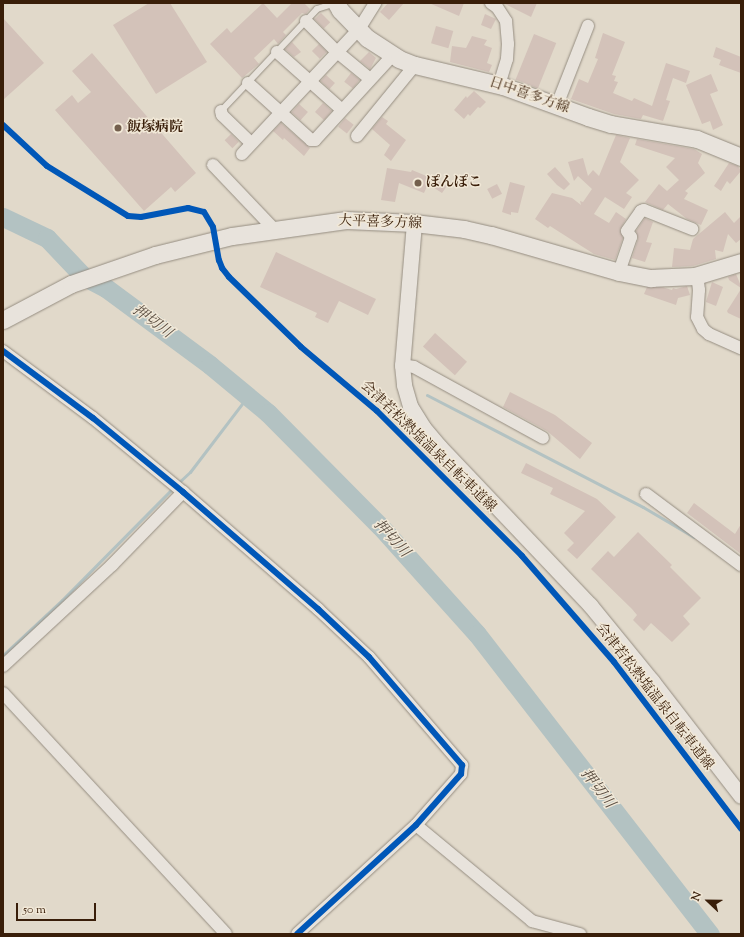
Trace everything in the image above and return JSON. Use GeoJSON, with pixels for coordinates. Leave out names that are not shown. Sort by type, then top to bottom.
{"type":"FeatureCollection","features":[{"type":"Feature","properties":{"kind":"main road","name":"日中喜多方線"},"geometry":{"type":"LineString","coordinates":[[335,3],[359,29],[393,55],[416,65],[499,85],[611,124],[697,139],[741,157]]}},
{"type":"Feature","properties":{"kind":"main road","name":"大平喜多方線"},"geometry":{"type":"LineString","coordinates":[[3,320],[71,284],[154,255],[232,236],[346,220],[414,222],[491,235],[619,272],[651,278],[695,276],[741,262]]}},
{"type":"Feature","properties":{"kind":"street"},"geometry":{"type":"LineString","coordinates":[[242,154],[336,51],[359,29],[375,3]]}},
{"type":"Feature","properties":{"kind":"street"},"geometry":{"type":"LineString","coordinates":[[490,3],[497,7],[506,21],[508,44],[507,59],[499,85]]}},
{"type":"Feature","properties":{"kind":"street"},"geometry":{"type":"LineString","coordinates":[[306,21],[336,51],[370,80]]}},
{"type":"Feature","properties":{"kind":"street"},"geometry":{"type":"LineString","coordinates":[[557,105],[588,26]]}},
{"type":"Feature","properties":{"kind":"street"},"geometry":{"type":"LineString","coordinates":[[277,52],[342,110]]}},
{"type":"Feature","properties":{"kind":"street"},"geometry":{"type":"LineString","coordinates":[[248,83],[311,140],[315,140],[393,55]]}},
{"type":"Feature","properties":{"kind":"street"},"geometry":{"type":"LineString","coordinates":[[357,136],[416,65]]}},
{"type":"Feature","properties":{"kind":"street"},"geometry":{"type":"LineString","coordinates":[[221,111],[222,115],[251,143]]}},
{"type":"Feature","properties":{"kind":"street"},"geometry":{"type":"LineString","coordinates":[[213,165],[274,229]]}},
{"type":"Feature","properties":{"kind":"street"},"geometry":{"type":"LineString","coordinates":[[619,272],[631,237],[627,231],[641,211],[644,210],[692,229]]}},
{"type":"Feature","properties":{"kind":"street"},"geometry":{"type":"LineString","coordinates":[[414,222],[402,365],[404,385],[410,406],[423,427],[590,605],[652,681],[741,796]]}},
{"type":"Feature","properties":{"kind":"street"},"geometry":{"type":"LineString","coordinates":[[695,276],[698,282],[699,290],[697,317],[703,329],[709,334],[741,348]]}},
{"type":"Feature","properties":{"kind":"street"},"geometry":{"type":"LineString","coordinates":[[3,351],[93,418],[183,492],[318,609],[369,657],[462,765],[461,774],[416,825],[297,934]]}},
{"type":"Feature","properties":{"kind":"street"},"geometry":{"type":"LineString","coordinates":[[402,365],[414,367],[543,438]]}},
{"type":"Feature","properties":{"kind":"street"},"geometry":{"type":"LineString","coordinates":[[3,666],[112,565],[183,492]]}},
{"type":"Feature","properties":{"kind":"street"},"geometry":{"type":"LineString","coordinates":[[646,494],[741,565]]}},
{"type":"Feature","properties":{"kind":"street"},"geometry":{"type":"LineString","coordinates":[[3,693],[226,934]]}},
{"type":"Feature","properties":{"kind":"street"},"geometry":{"type":"LineString","coordinates":[[416,825],[532,922],[580,934]]}},
{"type":"Feature","properties":{"kind":"lane"},"geometry":{"type":"LineString","coordinates":[[221,111],[317,9],[335,3]]}},
{"type":"Feature","properties":{"kind":"building"},"geometry":{"type":"Polygon","coordinates":[[[149,3],[170,3],[207,62],[156,94],[113,25],[149,3]]]}},
{"type":"Feature","properties":{"kind":"building"},"geometry":{"type":"Polygon","coordinates":[[[263,3],[277,18],[292,3],[304,3],[310,9],[306,14],[302,13],[283,32],[286,35],[278,44],[274,39],[254,58],[259,64],[242,78],[210,44],[227,28],[231,33],[263,3]]]}},
{"type":"Feature","properties":{"kind":"building"},"geometry":{"type":"Polygon","coordinates":[[[388,3],[404,3],[389,20],[380,12],[388,3]]]}},
{"type":"Feature","properties":{"kind":"building"},"geometry":{"type":"Polygon","coordinates":[[[429,3],[464,3],[459,16],[429,3]]]}},
{"type":"Feature","properties":{"kind":"building"},"geometry":{"type":"Polygon","coordinates":[[[503,3],[537,3],[531,17],[503,3]]]}},
{"type":"Feature","properties":{"kind":"building"},"geometry":{"type":"Polygon","coordinates":[[[321,13],[330,22],[324,29],[315,19],[321,13]]]}},
{"type":"Feature","properties":{"kind":"building"},"geometry":{"type":"Polygon","coordinates":[[[485,14],[496,19],[491,29],[481,25],[485,14]]]}},
{"type":"Feature","properties":{"kind":"building"},"geometry":{"type":"Polygon","coordinates":[[[3,18],[44,63],[3,100],[3,18]]]}},
{"type":"Feature","properties":{"kind":"building"},"geometry":{"type":"Polygon","coordinates":[[[436,26],[453,31],[448,48],[431,43],[436,26]]]}},
{"type":"Feature","properties":{"kind":"building"},"geometry":{"type":"Polygon","coordinates":[[[603,33],[625,42],[612,75],[616,76],[614,81],[618,82],[613,93],[632,101],[634,98],[652,106],[666,63],[690,71],[686,83],[673,78],[666,100],[670,101],[663,121],[643,115],[641,119],[614,114],[571,99],[579,79],[588,83],[598,59],[595,58],[603,33]]]}},
{"type":"Feature","properties":{"kind":"building"},"geometry":{"type":"Polygon","coordinates":[[[534,34],[556,43],[538,88],[516,79],[534,34]]]}},
{"type":"Feature","properties":{"kind":"building"},"geometry":{"type":"Polygon","coordinates":[[[472,36],[487,40],[484,45],[492,48],[487,63],[492,65],[489,72],[450,62],[452,46],[466,48],[472,36]]]}},
{"type":"Feature","properties":{"kind":"building"},"geometry":{"type":"Polygon","coordinates":[[[292,42],[301,52],[294,57],[285,49],[292,42]]]}},
{"type":"Feature","properties":{"kind":"building"},"geometry":{"type":"Polygon","coordinates":[[[319,44],[327,52],[320,59],[312,51],[319,44]]]}},
{"type":"Feature","properties":{"kind":"building"},"geometry":{"type":"Polygon","coordinates":[[[716,47],[741,57],[741,73],[719,65],[721,60],[713,57],[716,47]]]}},
{"type":"Feature","properties":{"kind":"building"},"geometry":{"type":"Polygon","coordinates":[[[369,52],[376,58],[370,69],[360,61],[369,52]]]}},
{"type":"Feature","properties":{"kind":"building"},"geometry":{"type":"Polygon","coordinates":[[[92,53],[196,173],[175,192],[171,187],[144,211],[55,110],[72,95],[78,103],[91,92],[72,71],[92,53]]]}},
{"type":"Feature","properties":{"kind":"building"},"geometry":{"type":"Polygon","coordinates":[[[351,73],[360,80],[353,88],[344,82],[351,73]]]}},
{"type":"Feature","properties":{"kind":"building"},"geometry":{"type":"Polygon","coordinates":[[[711,74],[718,91],[710,94],[723,125],[713,130],[710,121],[702,124],[686,85],[711,74]]]}},
{"type":"Feature","properties":{"kind":"building"},"geometry":{"type":"Polygon","coordinates":[[[326,75],[335,83],[330,89],[321,81],[326,75]]]}},
{"type":"Feature","properties":{"kind":"building"},"geometry":{"type":"Polygon","coordinates":[[[474,91],[486,102],[480,108],[478,107],[470,116],[468,114],[464,119],[454,110],[466,96],[467,98],[474,91]]]}},
{"type":"Feature","properties":{"kind":"building"},"geometry":{"type":"Polygon","coordinates":[[[323,103],[332,111],[324,120],[315,112],[323,103]]]}},
{"type":"Feature","properties":{"kind":"building"},"geometry":{"type":"Polygon","coordinates":[[[299,104],[308,112],[301,120],[292,112],[299,104]]]}},
{"type":"Feature","properties":{"kind":"building"},"geometry":{"type":"Polygon","coordinates":[[[382,117],[388,121],[386,124],[406,140],[391,161],[384,155],[390,145],[372,129],[382,117]]]}},
{"type":"Feature","properties":{"kind":"building"},"geometry":{"type":"Polygon","coordinates":[[[345,118],[354,125],[347,133],[338,127],[345,118]]]}},
{"type":"Feature","properties":{"kind":"building"},"geometry":{"type":"Polygon","coordinates":[[[281,123],[310,148],[304,156],[284,138],[283,140],[273,131],[281,123]]]}},
{"type":"Feature","properties":{"kind":"building"},"geometry":{"type":"Polygon","coordinates":[[[231,134],[239,142],[232,148],[225,140],[231,134]]]}},
{"type":"Feature","properties":{"kind":"building"},"geometry":{"type":"Polygon","coordinates":[[[616,135],[630,138],[620,162],[639,180],[626,193],[632,197],[624,209],[605,197],[594,214],[609,223],[616,212],[626,219],[620,230],[623,238],[615,260],[594,254],[550,226],[548,228],[535,219],[552,193],[572,198],[581,205],[580,201],[583,202],[592,189],[578,176],[574,181],[568,162],[583,158],[588,176],[593,170],[599,176],[616,135]]]}},
{"type":"Feature","properties":{"kind":"building"},"geometry":{"type":"Polygon","coordinates":[[[637,139],[694,149],[702,154],[698,163],[705,173],[685,191],[688,193],[684,199],[708,210],[701,225],[687,219],[668,204],[663,210],[645,202],[659,184],[667,191],[679,180],[666,167],[675,158],[635,145],[637,139]]]}},
{"type":"Feature","properties":{"kind":"building"},"geometry":{"type":"Polygon","coordinates":[[[729,163],[738,166],[741,171],[730,184],[727,181],[721,191],[714,186],[729,163]]]}},
{"type":"Feature","properties":{"kind":"building"},"geometry":{"type":"Polygon","coordinates":[[[555,167],[570,184],[564,190],[547,174],[555,167]]]}},
{"type":"Feature","properties":{"kind":"building"},"geometry":{"type":"Polygon","coordinates":[[[387,168],[411,172],[412,170],[447,186],[442,193],[428,184],[424,193],[399,183],[395,202],[381,200],[387,168]]]}},
{"type":"Feature","properties":{"kind":"building"},"geometry":{"type":"Polygon","coordinates":[[[510,182],[525,186],[518,213],[511,212],[511,215],[502,212],[510,182]]]}},
{"type":"Feature","properties":{"kind":"building"},"geometry":{"type":"Polygon","coordinates":[[[497,184],[502,194],[492,199],[487,189],[497,184]]]}},
{"type":"Feature","properties":{"kind":"building"},"geometry":{"type":"Polygon","coordinates":[[[725,212],[734,223],[741,216],[741,239],[736,243],[728,234],[723,252],[715,250],[716,259],[693,266],[672,267],[674,248],[690,250],[693,239],[725,212]]]}},
{"type":"Feature","properties":{"kind":"building"},"geometry":{"type":"Polygon","coordinates":[[[645,218],[653,222],[646,242],[652,243],[645,262],[632,258],[638,239],[636,231],[645,218]]]}},
{"type":"Feature","properties":{"kind":"building"},"geometry":{"type":"Polygon","coordinates":[[[276,252],[376,299],[368,315],[339,301],[328,323],[315,317],[317,313],[260,287],[276,252]]]}},
{"type":"Feature","properties":{"kind":"building"},"geometry":{"type":"Polygon","coordinates":[[[736,274],[741,288],[729,280],[728,277],[736,274]]]}},
{"type":"Feature","properties":{"kind":"building"},"geometry":{"type":"Polygon","coordinates":[[[712,282],[723,287],[716,306],[706,302],[712,282]]]}},
{"type":"Feature","properties":{"kind":"building"},"geometry":{"type":"Polygon","coordinates":[[[687,286],[690,295],[678,298],[676,305],[644,294],[647,287],[662,287],[672,290],[673,288],[676,289],[687,286]]]}},
{"type":"Feature","properties":{"kind":"building"},"geometry":{"type":"Polygon","coordinates":[[[741,289],[741,319],[728,313],[727,311],[741,289]]]}},
{"type":"Feature","properties":{"kind":"building"},"geometry":{"type":"Polygon","coordinates":[[[435,333],[467,362],[455,375],[423,346],[435,333]]]}},
{"type":"Feature","properties":{"kind":"building"},"geometry":{"type":"Polygon","coordinates":[[[510,392],[555,415],[592,443],[580,459],[547,431],[503,407],[510,392]]]}},
{"type":"Feature","properties":{"kind":"building"},"geometry":{"type":"Polygon","coordinates":[[[526,463],[597,499],[616,517],[577,559],[567,550],[574,543],[564,533],[585,511],[550,494],[553,488],[521,473],[526,463]]]}},
{"type":"Feature","properties":{"kind":"building"},"geometry":{"type":"Polygon","coordinates":[[[694,503],[735,534],[741,524],[741,554],[687,513],[694,503]]]}},
{"type":"Feature","properties":{"kind":"building"},"geometry":{"type":"Polygon","coordinates":[[[638,532],[672,565],[670,567],[701,598],[683,616],[690,624],[672,642],[651,623],[644,631],[633,620],[637,615],[632,609],[591,569],[608,551],[614,557],[638,532]]]}},
{"type":"Feature","properties":{"kind":"waterway","name":"押切川"},"geometry":{"type":"LineString","coordinates":[[3,217],[47,238],[83,276],[106,288],[210,365],[268,413],[380,526],[477,634],[710,934]]}},
{"type":"Feature","properties":{"kind":"waterway"},"geometry":{"type":"LineString","coordinates":[[427,395],[643,507],[694,537]]}},
{"type":"Feature","properties":{"kind":"waterway"},"geometry":{"type":"LineString","coordinates":[[177,484],[190,472],[248,396]]}},
{"type":"Feature","properties":{"kind":"waterway"},"geometry":{"type":"LineString","coordinates":[[3,655],[62,600],[173,488]]}},
{"type":"Feature","properties":{"kind":"cycle path","name":"会津若松熱塩温泉自転車道線"},"geometry":{"type":"LineString","coordinates":[[3,125],[47,166],[128,216],[141,217],[188,208],[204,212],[213,227],[219,260],[222,268],[229,277],[301,347],[377,411],[522,556],[614,662],[741,829]]}},
{"type":"Feature","properties":{"kind":"cycle path"},"geometry":{"type":"LineString","coordinates":[[3,351],[93,418],[183,492],[318,609],[369,657],[462,765],[461,774],[416,825],[297,934]]}},
{"type":"Feature","properties":{"kind":"place","name":"飯塚病院"},"geometry":{"type":"Point","coordinates":[118,128]}},
{"type":"Feature","properties":{"kind":"place","name":"ぽんぽこ"},"geometry":{"type":"Point","coordinates":[418,183]}}]}
